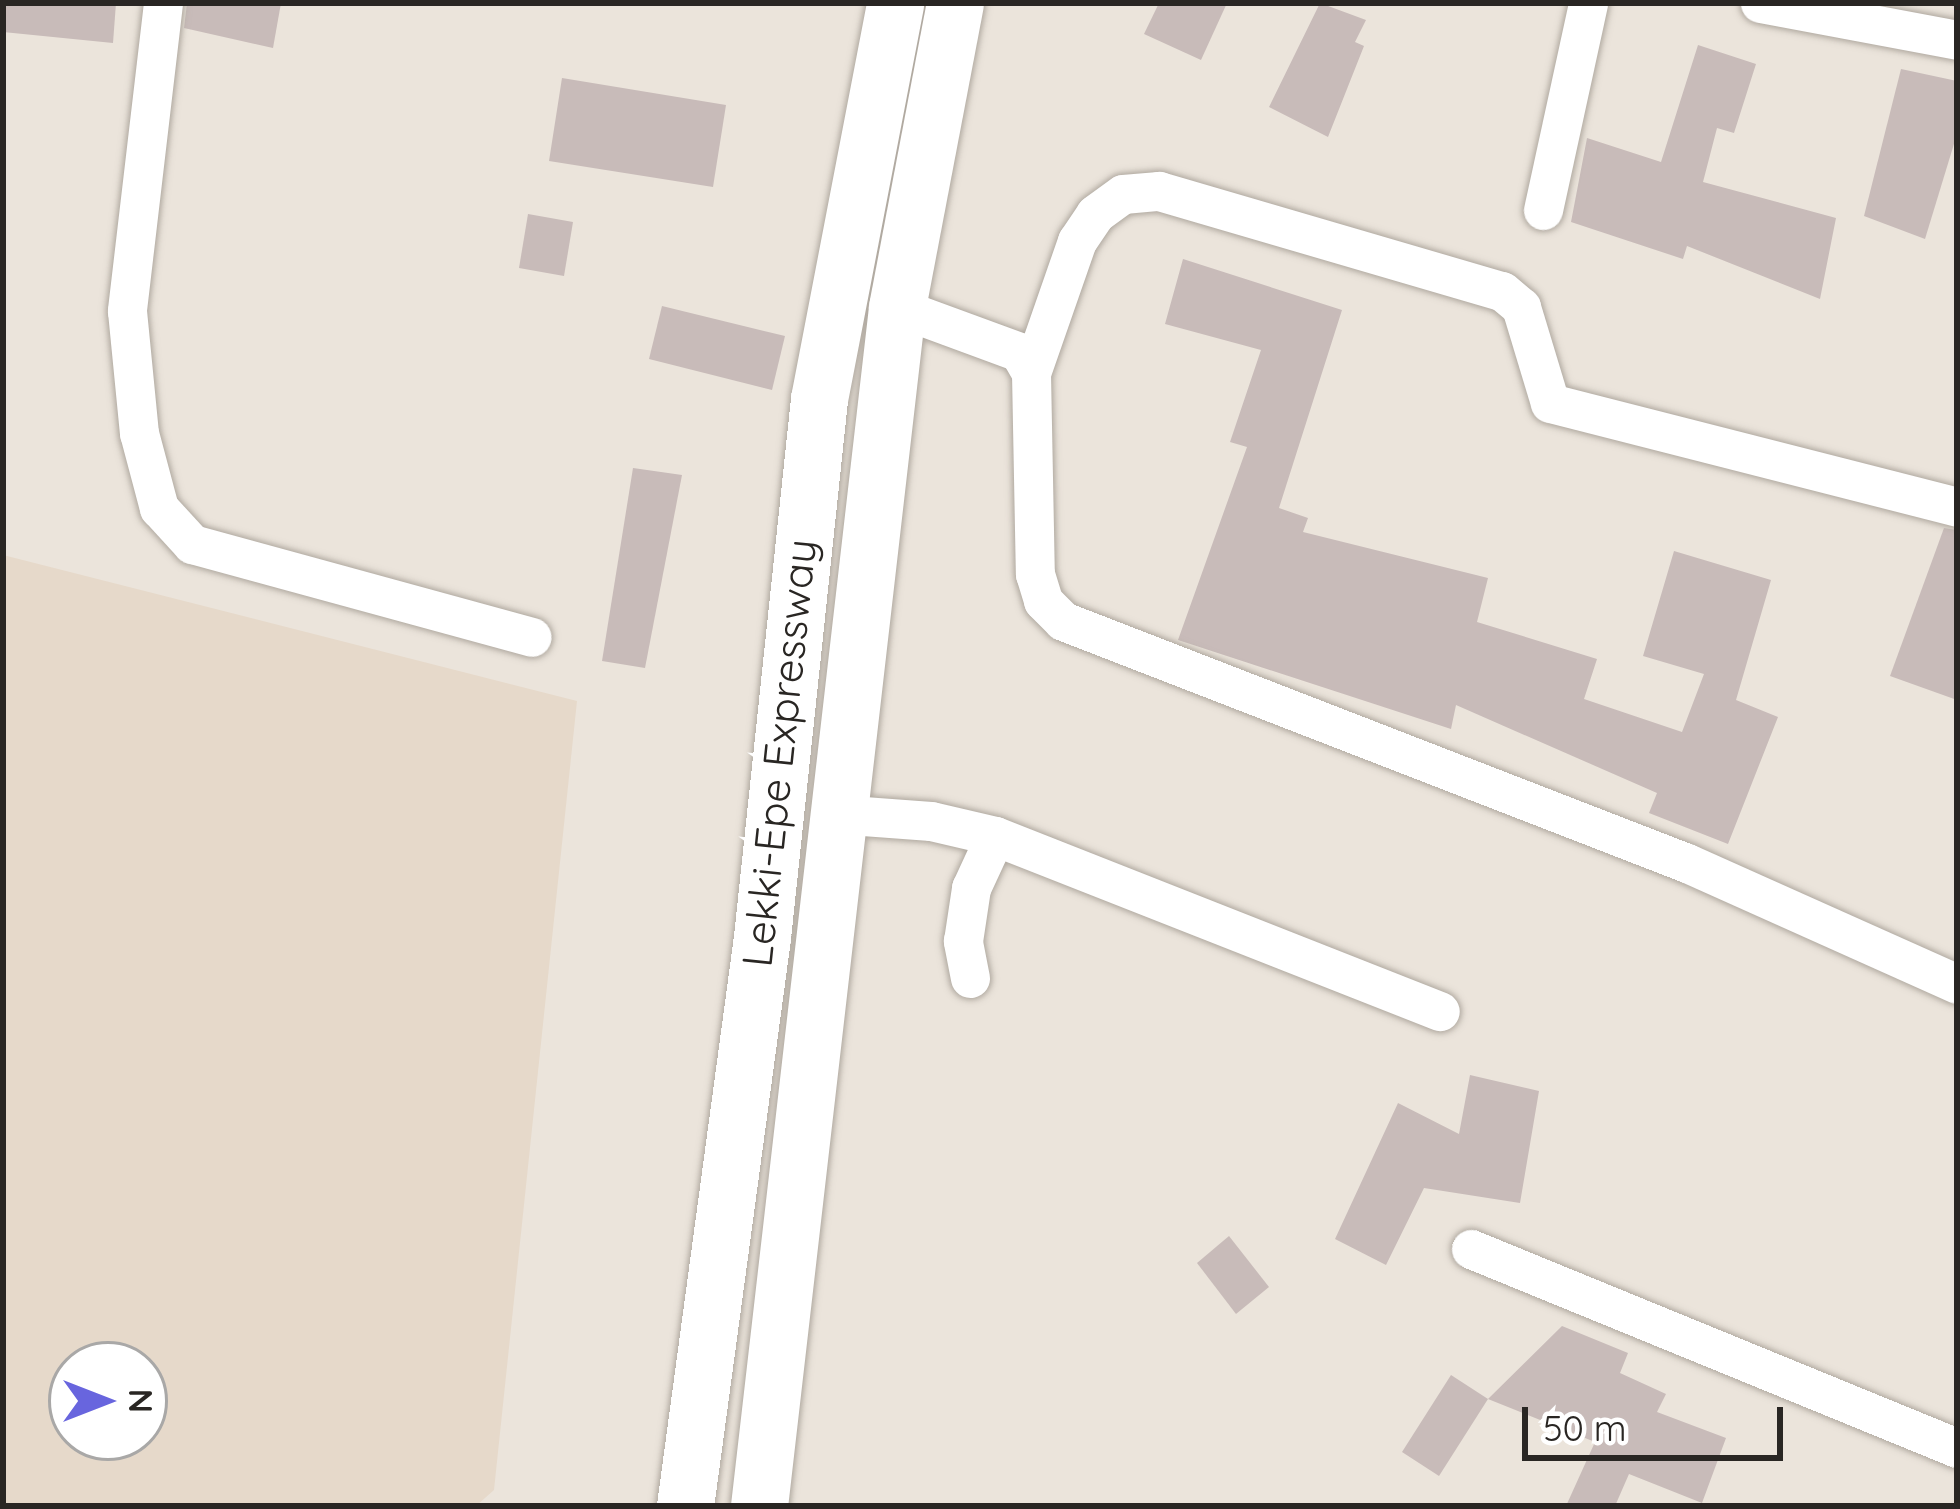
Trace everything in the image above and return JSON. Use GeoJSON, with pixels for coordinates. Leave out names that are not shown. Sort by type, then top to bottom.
{"type":"FeatureCollection","features":[{"type":"Feature","properties":{"kind":"highway","name":"Lekki-Epe Expressway"},"geometry":{"type":"LineString","coordinates":[[685,1506],[762,937],[816,422],[896,3]]}},
{"type":"Feature","properties":{"kind":"highway","name":"Lekki-Epe Expressway"},"geometry":{"type":"LineString","coordinates":[[759,1506],[897,308],[956,3]]}},
{"type":"Feature","properties":{"kind":"street"},"geometry":{"type":"LineString","coordinates":[[163,3],[128,311],[139,433],[159,508],[192,544],[531,637]]}},
{"type":"Feature","properties":{"kind":"street"},"geometry":{"type":"LineString","coordinates":[[1543,210],[1588,3]]}},
{"type":"Feature","properties":{"kind":"street"},"geometry":{"type":"LineString","coordinates":[[1760,3],[1957,40]]}},
{"type":"Feature","properties":{"kind":"street"},"geometry":{"type":"LineString","coordinates":[[1957,508],[1550,404],[1521,307],[1502,291],[1159,191],[1123,194],[1095,214],[1077,241],[1031,373],[1035,574],[1043,601],[1063,621],[1687,863],[1957,984]]}},
{"type":"Feature","properties":{"kind":"street"},"geometry":{"type":"LineString","coordinates":[[897,308],[1019,352],[1031,373]]}},
{"type":"Feature","properties":{"kind":"street"},"geometry":{"type":"LineString","coordinates":[[836,814],[931,820],[995,836],[1440,1011]]}},
{"type":"Feature","properties":{"kind":"street"},"geometry":{"type":"LineString","coordinates":[[970,978],[963,941],[971,888],[995,836]]}},
{"type":"Feature","properties":{"kind":"street"},"geometry":{"type":"LineString","coordinates":[[1471,1249],[1957,1448]]}},
{"type":"Feature","properties":{"kind":"shaded area"},"geometry":{"type":"Polygon","coordinates":[[[3,555],[577,701],[494,1490],[476,1506],[3,1506],[3,555]]]}},
{"type":"Feature","properties":{"kind":"building"},"geometry":{"type":"Polygon","coordinates":[[[3,3],[116,3],[113,43],[3,32],[3,3]]]}},
{"type":"Feature","properties":{"kind":"building"},"geometry":{"type":"Polygon","coordinates":[[[187,3],[281,3],[273,48],[184,28],[187,3]]]}},
{"type":"Feature","properties":{"kind":"building"},"geometry":{"type":"Polygon","coordinates":[[[1159,3],[1227,3],[1201,60],[1144,34],[1159,3]]]}},
{"type":"Feature","properties":{"kind":"building"},"geometry":{"type":"Polygon","coordinates":[[[1320,3],[1366,20],[1355,42],[1364,46],[1328,137],[1269,107],[1320,3]]]}},
{"type":"Feature","properties":{"kind":"building"},"geometry":{"type":"Polygon","coordinates":[[[1698,45],[1756,64],[1734,133],[1717,128],[1703,182],[1836,218],[1820,299],[1687,246],[1683,259],[1571,222],[1587,138],[1661,162],[1698,45]]]}},
{"type":"Feature","properties":{"kind":"building"},"geometry":{"type":"Polygon","coordinates":[[[1901,69],[1957,81],[1957,134],[1925,239],[1864,216],[1901,69]]]}},
{"type":"Feature","properties":{"kind":"building"},"geometry":{"type":"Polygon","coordinates":[[[562,78],[726,105],[713,187],[549,161],[562,78]]]}},
{"type":"Feature","properties":{"kind":"building"},"geometry":{"type":"Polygon","coordinates":[[[528,214],[573,222],[564,276],[519,268],[528,214]]]}},
{"type":"Feature","properties":{"kind":"building"},"geometry":{"type":"Polygon","coordinates":[[[1183,259],[1342,310],[1279,508],[1308,518],[1303,532],[1488,578],[1477,622],[1597,659],[1584,699],[1682,732],[1704,674],[1643,656],[1674,551],[1771,580],[1736,700],[1778,717],[1728,844],[1649,813],[1657,793],[1456,705],[1451,729],[1178,640],[1247,447],[1230,442],[1261,350],[1165,324],[1183,259]]]}},
{"type":"Feature","properties":{"kind":"building"},"geometry":{"type":"Polygon","coordinates":[[[662,306],[785,336],[772,390],[649,359],[662,306]]]}},
{"type":"Feature","properties":{"kind":"building"},"geometry":{"type":"Polygon","coordinates":[[[633,468],[682,475],[645,668],[602,661],[633,468]]]}},
{"type":"Feature","properties":{"kind":"building"},"geometry":{"type":"Polygon","coordinates":[[[1944,528],[1957,530],[1957,700],[1890,676],[1944,528]]]}},
{"type":"Feature","properties":{"kind":"building"},"geometry":{"type":"Polygon","coordinates":[[[1470,1075],[1539,1091],[1520,1203],[1424,1188],[1386,1265],[1335,1239],[1398,1103],[1459,1134],[1470,1075]]]}},
{"type":"Feature","properties":{"kind":"building"},"geometry":{"type":"Polygon","coordinates":[[[1229,1236],[1269,1287],[1236,1314],[1197,1263],[1229,1236]]]}},
{"type":"Feature","properties":{"kind":"building"},"geometry":{"type":"Polygon","coordinates":[[[1562,1326],[1628,1353],[1620,1373],[1666,1394],[1657,1412],[1726,1438],[1702,1503],[1629,1474],[1615,1506],[1566,1506],[1595,1442],[1488,1399],[1562,1326]]]}},
{"type":"Feature","properties":{"kind":"building"},"geometry":{"type":"Polygon","coordinates":[[[1451,1375],[1488,1399],[1439,1476],[1402,1452],[1451,1375]]]}}]}
